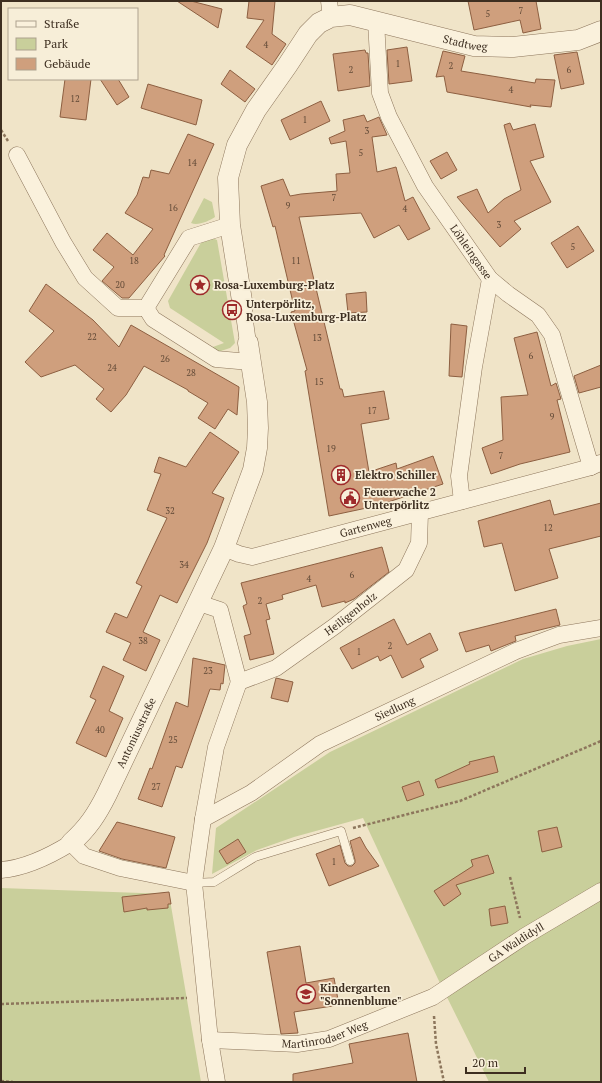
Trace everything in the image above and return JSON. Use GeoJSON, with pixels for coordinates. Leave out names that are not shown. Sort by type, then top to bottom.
{"type":"FeatureCollection","features":[{"type":"Feature","properties":{"kind":"street","name":"Stadtweg"},"geometry":{"type":"LineString","coordinates":[[330,9],[474,46],[513,47],[578,40],[601,31]]}},
{"type":"Feature","properties":{"kind":"street"},"geometry":{"type":"LineString","coordinates":[[224,548],[253,470],[257,448],[258,428],[257,402],[230,225],[228,178],[237,145],[256,110],[288,66],[308,34],[330,9]]}},
{"type":"Feature","properties":{"kind":"street","name":"Löhleingasse"},"geometry":{"type":"LineString","coordinates":[[376,21],[380,93],[389,118],[425,186],[490,279],[538,315],[552,335],[596,465]]}},
{"type":"Feature","properties":{"kind":"street"},"geometry":{"type":"LineString","coordinates":[[17,155],[85,278],[118,308],[146,308]]}},
{"type":"Feature","properties":{"kind":"street"},"geometry":{"type":"LineString","coordinates":[[146,308],[189,238],[230,225]]}},
{"type":"Feature","properties":{"kind":"street"},"geometry":{"type":"LineString","coordinates":[[462,501],[459,476],[474,367],[490,279]]}},
{"type":"Feature","properties":{"kind":"street"},"geometry":{"type":"LineString","coordinates":[[146,308],[153,319],[216,359],[249,352]]}},
{"type":"Feature","properties":{"kind":"street","name":"Gartenweg"},"geometry":{"type":"LineString","coordinates":[[224,548],[238,554],[252,557],[596,465]]}},
{"type":"Feature","properties":{"kind":"street","name":"Heiligenholz"},"geometry":{"type":"LineString","coordinates":[[239,682],[276,668],[335,626],[406,570],[420,543],[420,513]]}},
{"type":"Feature","properties":{"kind":"street","name":"Antoniusstraße"},"geometry":{"type":"LineString","coordinates":[[1,870],[32,862],[54,853],[71,843],[82,833],[95,817],[199,603],[224,548]]}},
{"type":"Feature","properties":{"kind":"street"},"geometry":{"type":"LineString","coordinates":[[199,603],[220,610],[239,682],[216,748],[203,819],[194,883],[210,1040],[217,1082]]}},
{"type":"Feature","properties":{"kind":"street","name":"Siedlung"},"geometry":{"type":"LineString","coordinates":[[203,819],[251,793],[320,744],[516,651],[559,635],[601,628]]}},
{"type":"Feature","properties":{"kind":"street"},"geometry":{"type":"LineString","coordinates":[[71,843],[84,856],[120,868],[194,883]]}},
{"type":"Feature","properties":{"kind":"street","name":"GA Waldidyll"},"geometry":{"type":"LineString","coordinates":[[434,997],[525,936],[601,891]]}},
{"type":"Feature","properties":{"kind":"street","name":"Martinrodaer Weg"},"geometry":{"type":"LineString","coordinates":[[210,1040],[297,1044],[329,1039],[434,997]]}},
{"type":"Feature","properties":{"kind":"lane"},"geometry":{"type":"LineString","coordinates":[[194,883],[214,882],[255,857],[341,831],[350,861]]}},
{"type":"Feature","properties":{"kind":"path"},"geometry":{"type":"LineString","coordinates":[[341,831],[460,801],[601,741]]}},
{"type":"Feature","properties":{"kind":"path"},"geometry":{"type":"LineString","coordinates":[[510,877],[525,936]]}},
{"type":"Feature","properties":{"kind":"path"},"geometry":{"type":"LineString","coordinates":[[434,997],[436,1044],[444,1082]]}},
{"type":"Feature","properties":{"kind":"path"},"geometry":{"type":"LineString","coordinates":[[1,1004],[182,998]]}},
{"type":"Feature","properties":{"kind":"path"},"geometry":{"type":"LineString","coordinates":[[1,1081],[13,1082]]}},
{"type":"Feature","properties":{"kind":"green space"},"geometry":{"type":"Polygon","coordinates":[[[204,198],[212,202],[215,217],[200,223],[191,223],[204,198]]]}},
{"type":"Feature","properties":{"kind":"green space"},"geometry":{"type":"Polygon","coordinates":[[[212,238],[217,240],[235,343],[230,348],[218,352],[210,348],[224,343],[170,308],[168,301],[202,241],[212,238]]]}},
{"type":"Feature","properties":{"kind":"green space"},"geometry":{"type":"Polygon","coordinates":[[[601,639],[601,1082],[489,1082],[438,979],[363,818],[294,837],[257,850],[212,874],[216,828],[330,752],[523,659],[567,646],[601,639]]]}},
{"type":"Feature","properties":{"kind":"green space"},"geometry":{"type":"Polygon","coordinates":[[[1,888],[169,894],[201,1082],[1,1082],[1,888]]]}},
{"type":"Feature","properties":{"kind":"building"},"geometry":{"type":"Polygon","coordinates":[[[177,1],[191,1],[222,9],[218,28],[177,1]]]}},
{"type":"Feature","properties":{"kind":"building"},"geometry":{"type":"Polygon","coordinates":[[[249,1],[275,1],[272,34],[286,44],[272,65],[246,47],[264,20],[247,18],[249,1]]]}},
{"type":"Feature","properties":{"kind":"building"},"geometry":{"type":"Polygon","coordinates":[[[468,1],[536,1],[541,29],[523,33],[520,20],[474,30],[468,1]]]}},
{"type":"Feature","properties":{"kind":"building"},"geometry":{"type":"Polygon","coordinates":[[[407,47],[412,81],[389,84],[387,50],[407,47]]]}},
{"type":"Feature","properties":{"kind":"building"},"geometry":{"type":"Polygon","coordinates":[[[365,50],[366,53],[368,53],[370,86],[338,91],[333,54],[365,50]]]}},
{"type":"Feature","properties":{"kind":"building"},"geometry":{"type":"Polygon","coordinates":[[[443,51],[465,56],[461,71],[535,83],[536,79],[555,80],[551,107],[530,105],[531,107],[447,92],[444,76],[436,77],[443,51]]]}},
{"type":"Feature","properties":{"kind":"building"},"geometry":{"type":"Polygon","coordinates":[[[577,52],[584,84],[561,89],[554,55],[577,52]]]}},
{"type":"Feature","properties":{"kind":"building"},"geometry":{"type":"Polygon","coordinates":[[[230,70],[255,89],[245,102],[221,84],[230,70]]]}},
{"type":"Feature","properties":{"kind":"building"},"geometry":{"type":"Polygon","coordinates":[[[65,80],[91,80],[86,120],[60,117],[65,80]]]}},
{"type":"Feature","properties":{"kind":"building"},"geometry":{"type":"Polygon","coordinates":[[[101,80],[119,80],[129,97],[117,105],[101,80]]]}},
{"type":"Feature","properties":{"kind":"building"},"geometry":{"type":"Polygon","coordinates":[[[148,84],[202,100],[196,125],[141,108],[148,84]]]}},
{"type":"Feature","properties":{"kind":"building"},"geometry":{"type":"Polygon","coordinates":[[[321,101],[330,121],[290,140],[281,120],[321,101]]]}},
{"type":"Feature","properties":{"kind":"building"},"geometry":{"type":"Polygon","coordinates":[[[364,115],[367,122],[379,117],[387,135],[372,137],[377,172],[396,167],[405,201],[413,197],[430,229],[408,240],[399,225],[374,238],[361,213],[299,217],[340,389],[342,389],[344,397],[384,391],[389,419],[361,424],[369,472],[396,463],[397,469],[433,456],[443,484],[376,506],[329,516],[305,371],[307,370],[291,312],[295,311],[275,226],[273,227],[261,186],[283,179],[290,196],[337,191],[336,174],[350,173],[346,141],[331,144],[329,138],[345,131],[343,120],[364,115]]]}},
{"type":"Feature","properties":{"kind":"building"},"geometry":{"type":"Polygon","coordinates":[[[510,123],[513,130],[535,124],[544,157],[530,161],[551,202],[514,221],[521,229],[500,247],[457,197],[477,189],[488,213],[504,199],[521,190],[504,125],[510,123]]]}},
{"type":"Feature","properties":{"kind":"building"},"geometry":{"type":"Polygon","coordinates":[[[188,134],[214,144],[164,255],[165,256],[129,298],[122,298],[102,281],[114,267],[93,250],[107,233],[133,255],[153,229],[125,213],[137,195],[143,177],[149,178],[151,170],[169,174],[188,134]]]}},
{"type":"Feature","properties":{"kind":"building"},"geometry":{"type":"Polygon","coordinates":[[[447,152],[457,170],[441,179],[430,161],[447,152]]]}},
{"type":"Feature","properties":{"kind":"building"},"geometry":{"type":"Polygon","coordinates":[[[578,226],[594,251],[567,268],[551,243],[578,226]]]}},
{"type":"Feature","properties":{"kind":"building"},"geometry":{"type":"Polygon","coordinates":[[[46,284],[93,320],[119,347],[131,325],[239,387],[237,415],[228,409],[215,429],[198,418],[208,403],[188,390],[144,366],[126,395],[111,412],[96,399],[104,389],[75,365],[41,377],[25,362],[54,331],[29,311],[46,284]]]}},
{"type":"Feature","properties":{"kind":"building"},"geometry":{"type":"Polygon","coordinates":[[[366,292],[367,312],[348,313],[346,294],[366,292]]]}},
{"type":"Feature","properties":{"kind":"building"},"geometry":{"type":"Polygon","coordinates":[[[451,324],[467,326],[462,377],[449,376],[451,324]]]}},
{"type":"Feature","properties":{"kind":"building"},"geometry":{"type":"Polygon","coordinates":[[[537,332],[551,386],[556,383],[561,399],[557,400],[570,452],[520,464],[491,474],[482,448],[503,440],[501,397],[528,395],[514,338],[537,332]]]}},
{"type":"Feature","properties":{"kind":"building"},"geometry":{"type":"Polygon","coordinates":[[[601,365],[601,387],[579,393],[574,376],[601,365]]]}},
{"type":"Feature","properties":{"kind":"building"},"geometry":{"type":"Polygon","coordinates":[[[210,432],[239,452],[212,493],[224,498],[207,543],[177,603],[160,595],[143,632],[160,640],[146,671],[123,660],[131,643],[106,632],[115,613],[127,618],[142,586],[136,583],[167,518],[147,510],[161,474],[154,472],[159,457],[186,467],[210,432]]]}},
{"type":"Feature","properties":{"kind":"building"},"geometry":{"type":"Polygon","coordinates":[[[550,500],[554,515],[601,503],[601,536],[549,549],[558,578],[515,591],[502,543],[484,547],[478,521],[550,500]]]}},
{"type":"Feature","properties":{"kind":"building"},"geometry":{"type":"Polygon","coordinates":[[[382,547],[389,572],[354,599],[345,603],[345,601],[322,607],[316,585],[282,595],[283,599],[266,604],[270,619],[266,620],[274,654],[250,660],[244,636],[251,634],[243,606],[247,604],[241,583],[382,547]]]}},
{"type":"Feature","properties":{"kind":"building"},"geometry":{"type":"Polygon","coordinates":[[[556,609],[560,625],[515,636],[516,641],[491,651],[489,645],[466,652],[459,633],[556,609]]]}},
{"type":"Feature","properties":{"kind":"building"},"geometry":{"type":"Polygon","coordinates":[[[394,619],[407,645],[430,633],[438,650],[420,659],[424,667],[402,678],[391,655],[380,661],[378,656],[352,669],[340,648],[394,619]]]}},
{"type":"Feature","properties":{"kind":"building"},"geometry":{"type":"Polygon","coordinates":[[[193,658],[225,665],[223,684],[221,683],[220,690],[210,689],[182,768],[176,766],[162,807],[138,799],[150,768],[152,769],[176,702],[188,707],[193,658]]]}},
{"type":"Feature","properties":{"kind":"building"},"geometry":{"type":"Polygon","coordinates":[[[103,666],[124,676],[109,711],[123,718],[106,757],[76,743],[96,700],[90,697],[103,666]]]}},
{"type":"Feature","properties":{"kind":"building"},"geometry":{"type":"Polygon","coordinates":[[[276,678],[293,682],[288,702],[271,698],[276,678]]]}},
{"type":"Feature","properties":{"kind":"building"},"geometry":{"type":"Polygon","coordinates":[[[494,756],[498,772],[438,788],[435,780],[470,764],[469,762],[494,756]]]}},
{"type":"Feature","properties":{"kind":"building"},"geometry":{"type":"Polygon","coordinates":[[[419,781],[424,795],[407,801],[402,787],[419,781]]]}},
{"type":"Feature","properties":{"kind":"building"},"geometry":{"type":"Polygon","coordinates":[[[117,822],[175,837],[166,868],[122,859],[99,851],[117,822]]]}},
{"type":"Feature","properties":{"kind":"building"},"geometry":{"type":"Polygon","coordinates":[[[557,827],[562,847],[542,852],[538,831],[557,827]]]}},
{"type":"Feature","properties":{"kind":"building"},"geometry":{"type":"Polygon","coordinates":[[[360,837],[379,866],[329,886],[316,854],[340,845],[345,863],[348,866],[352,866],[355,863],[355,860],[350,841],[360,837]]]}},
{"type":"Feature","properties":{"kind":"building"},"geometry":{"type":"Polygon","coordinates":[[[238,839],[246,852],[227,864],[219,851],[238,839]]]}},
{"type":"Feature","properties":{"kind":"building"},"geometry":{"type":"Polygon","coordinates":[[[488,855],[494,873],[456,885],[461,894],[444,906],[434,891],[473,866],[471,860],[488,855]]]}},
{"type":"Feature","properties":{"kind":"building"},"geometry":{"type":"Polygon","coordinates":[[[169,892],[171,904],[168,904],[168,908],[147,910],[147,908],[124,912],[122,897],[169,892]]]}},
{"type":"Feature","properties":{"kind":"building"},"geometry":{"type":"Polygon","coordinates":[[[505,906],[508,923],[491,926],[489,909],[505,906]]]}},
{"type":"Feature","properties":{"kind":"building","name":"Kindergarten \"Sonnenblume\""},"geometry":{"type":"Polygon","coordinates":[[[300,946],[306,983],[334,978],[339,1005],[294,1012],[298,1033],[281,1034],[267,952],[300,946]]]}},
{"type":"Feature","properties":{"kind":"building"},"geometry":{"type":"Polygon","coordinates":[[[408,1033],[417,1082],[293,1082],[293,1074],[353,1063],[349,1044],[408,1033]]]}},
{"type":"Feature","properties":{"kind":"place","name":"Rosa-Luxemburg-Platz"},"geometry":{"type":"Point","coordinates":[200,285]}},
{"type":"Feature","properties":{"kind":"place","name":"Unterpörlitz, Rosa-Luxemburg-Platz"},"geometry":{"type":"Point","coordinates":[232,310]}},
{"type":"Feature","properties":{"kind":"place","name":"Elektro Schiller"},"geometry":{"type":"Point","coordinates":[341,475]}},
{"type":"Feature","properties":{"kind":"place","name":"Feuerwache 2 Unterpörlitz"},"geometry":{"type":"Point","coordinates":[350,498]}},
{"type":"Feature","properties":{"kind":"place","name":"Kindergarten \"Sonnenblume\""},"geometry":{"type":"Point","coordinates":[306,994]}}]}
